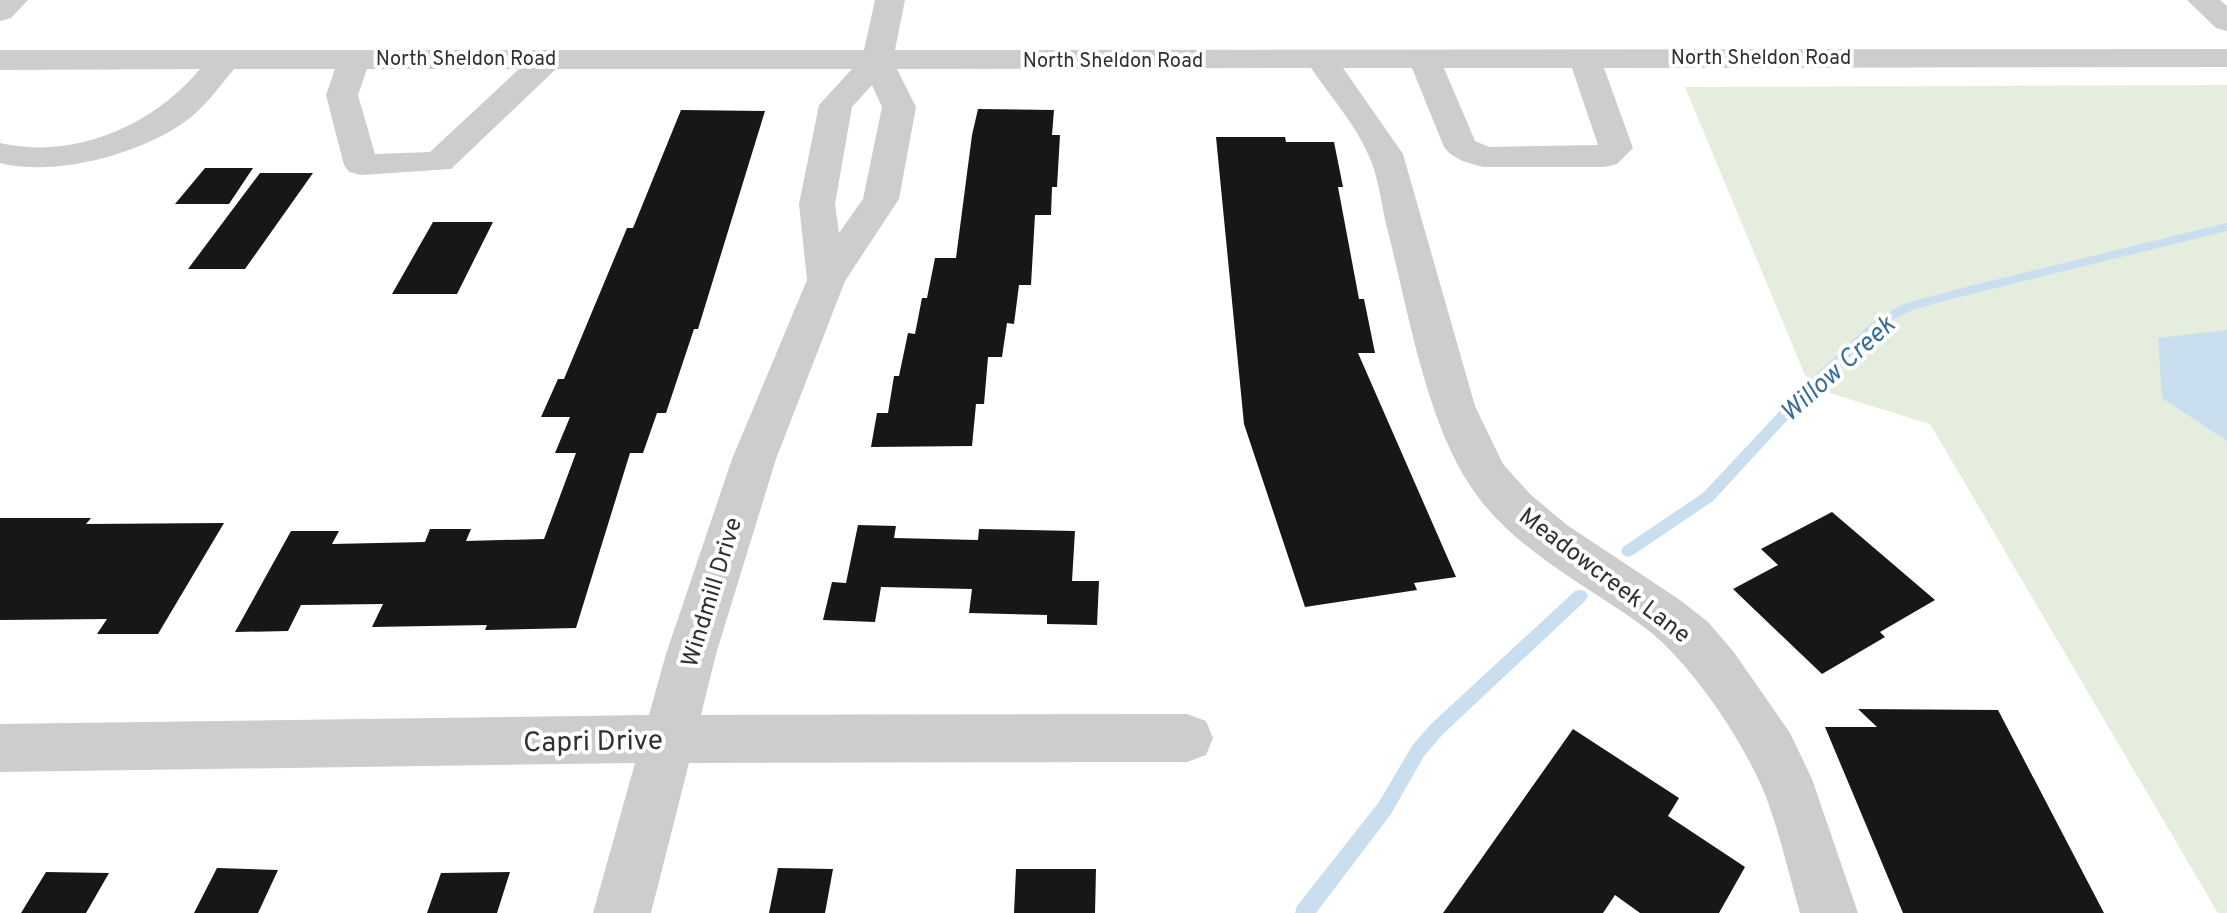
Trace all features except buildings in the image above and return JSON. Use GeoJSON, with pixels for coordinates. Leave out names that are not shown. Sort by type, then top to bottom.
{"type":"FeatureCollection","features":[{"type":"Feature","properties":{"kind":"street"},"geometry":{"type":"LineString","coordinates":[[0,12],[13,0]]}},
{"type":"Feature","properties":{"kind":"street"},"geometry":{"type":"LineString","coordinates":[[877,61],[890,0]]}},
{"type":"Feature","properties":{"kind":"street"},"geometry":{"type":"LineString","coordinates":[[2202,0],[2227,22]]}},
{"type":"Feature","properties":{"kind":"street"},"geometry":{"type":"LineString","coordinates":[[354,59],[342,95],[361,165],[439,162],[549,58]]}},
{"type":"Feature","properties":{"kind":"street"},"geometry":{"type":"LineString","coordinates":[[1424,58],[1461,147],[1484,157],[1605,157],[1616,148],[1584,58]]}},
{"type":"Feature","properties":{"kind":"street","name":"North Sheldon Road"},"geometry":{"type":"LineString","coordinates":[[13,60],[2227,58]]}},
{"type":"Feature","properties":{"kind":"street"},"geometry":{"type":"LineString","coordinates":[[0,153],[28,159],[81,154],[121,139],[164,120],[184,107],[226,59]]}},
{"type":"Feature","properties":{"kind":"street","name":"Meadowcreek Lane"},"geometry":{"type":"LineString","coordinates":[[1321,59],[1386,154],[1454,406],[1475,457],[1515,508],[1551,538],[1663,614],[1690,637],[1715,666],[1745,706],[1771,750],[1793,797],[1829,913]]}},
{"type":"Feature","properties":{"kind":"street"},"geometry":{"type":"LineString","coordinates":[[0,85],[13,60]]}},
{"type":"Feature","properties":{"kind":"street","name":"Windmill Drive"},"geometry":{"type":"LineString","coordinates":[[622,913],[713,579],[754,459],[826,280],[881,199],[899,107],[877,61],[836,105],[817,204],[826,280]]}},
{"type":"Feature","properties":{"kind":"street","name":"Capri Drive"},"geometry":{"type":"LineString","coordinates":[[0,748],[667,739],[1187,738]]}},
{"type":"Feature","properties":{"kind":"green space"},"geometry":{"type":"Polygon","coordinates":[[[2227,85],[2227,913],[2218,913],[1930,424],[1810,387],[1685,87],[2227,85]]]}},
{"type":"Feature","properties":{"kind":"water"},"geometry":{"type":"Polygon","coordinates":[[[2227,330],[2227,441],[2162,398],[2158,338],[2227,330]]]}},
{"type":"Feature","properties":{"kind":"waterway","name":"Willow Creek"},"geometry":{"type":"LineString","coordinates":[[1628,551],[1708,497],[1810,387],[1880,322],[1908,307],[1958,293],[2227,227]]}},
{"type":"Feature","properties":{"kind":"waterway","name":"Willow Creek"},"geometry":{"type":"LineString","coordinates":[[1304,913],[1385,808],[1418,751],[1436,730],[1580,596]]}}]}
